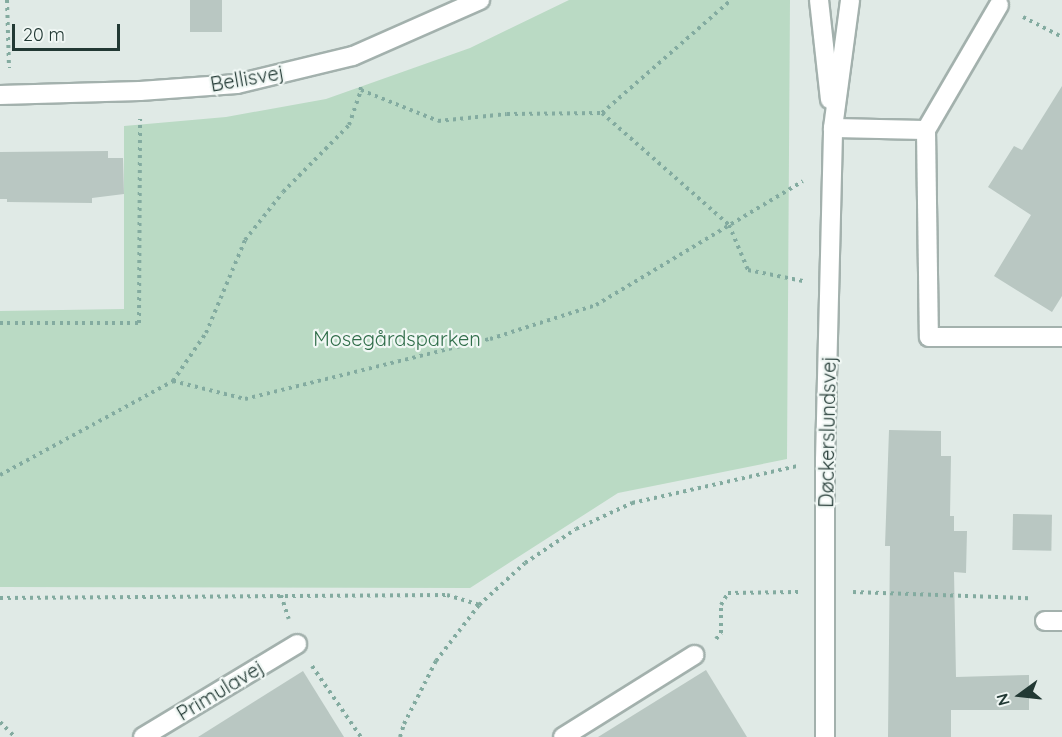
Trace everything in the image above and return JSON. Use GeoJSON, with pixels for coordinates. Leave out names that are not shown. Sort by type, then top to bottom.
{"type":"FeatureCollection","features":[{"type":"Feature","properties":{"kind":"street","name":"Bellisvej"},"geometry":{"type":"LineString","coordinates":[[5,95],[140,91],[237,84],[353,56],[480,0]]}},
{"type":"Feature","properties":{"kind":"street","name":"Døckerslundsvej"},"geometry":{"type":"LineString","coordinates":[[819,0],[833,128]]}},
{"type":"Feature","properties":{"kind":"street","name":"Døckerslundsvej"},"geometry":{"type":"LineString","coordinates":[[825,737],[825,460],[833,128],[850,0]]}},
{"type":"Feature","properties":{"kind":"street"},"geometry":{"type":"LineString","coordinates":[[999,4],[926,130],[929,337],[1062,338]]}},
{"type":"Feature","properties":{"kind":"street"},"geometry":{"type":"LineString","coordinates":[[833,128],[926,130]]}},
{"type":"Feature","properties":{"kind":"street","name":"Primulavej"},"geometry":{"type":"LineString","coordinates":[[143,737],[297,644]]}},
{"type":"Feature","properties":{"kind":"street"},"geometry":{"type":"LineString","coordinates":[[563,737],[694,655]]}},
{"type":"Feature","properties":{"kind":"path"},"geometry":{"type":"LineString","coordinates":[[5,95],[7,0]]}},
{"type":"Feature","properties":{"kind":"path"},"geometry":{"type":"LineString","coordinates":[[361,90],[438,121],[507,114],[602,113],[732,0]]}},
{"type":"Feature","properties":{"kind":"path"},"geometry":{"type":"LineString","coordinates":[[999,4],[1062,37]]}},
{"type":"Feature","properties":{"kind":"path"},"geometry":{"type":"LineString","coordinates":[[0,475],[172,381],[206,333],[244,240],[283,192],[349,125],[361,90],[353,56]]}},
{"type":"Feature","properties":{"kind":"path"},"geometry":{"type":"LineString","coordinates":[[0,322],[140,323],[140,91]]}},
{"type":"Feature","properties":{"kind":"path"},"geometry":{"type":"LineString","coordinates":[[602,113],[729,225],[748,270],[830,286]]}},
{"type":"Feature","properties":{"kind":"path"},"geometry":{"type":"LineString","coordinates":[[172,381],[246,399],[490,339],[596,305],[832,164]]}},
{"type":"Feature","properties":{"kind":"path"},"geometry":{"type":"LineString","coordinates":[[400,737],[436,661],[479,606],[525,563],[568,535],[632,503],[825,460]]}},
{"type":"Feature","properties":{"kind":"path"},"geometry":{"type":"LineString","coordinates":[[694,655],[708,650],[721,633],[721,605],[728,593],[824,591],[1035,599],[1053,621]]}},
{"type":"Feature","properties":{"kind":"path"},"geometry":{"type":"LineString","coordinates":[[281,595],[297,644],[361,737]]}},
{"type":"Feature","properties":{"kind":"path"},"geometry":{"type":"LineString","coordinates":[[0,598],[447,595],[479,606]]}},
{"type":"Feature","properties":{"kind":"path"},"geometry":{"type":"LineString","coordinates":[[0,722],[15,737]]}},
{"type":"Feature","properties":{"kind":"green space","name":"Mosegårdsparken"},"geometry":{"type":"Polygon","coordinates":[[[569,0],[790,0],[787,459],[618,493],[470,588],[0,587],[0,311],[124,309],[124,126],[226,117],[326,99],[470,48],[569,0]]]}},
{"type":"Feature","properties":{"kind":"building"},"geometry":{"type":"Polygon","coordinates":[[[190,0],[222,0],[222,32],[190,32],[190,0]]]}},
{"type":"Feature","properties":{"kind":"building"},"geometry":{"type":"Polygon","coordinates":[[[1062,86],[1062,296],[1052,312],[994,276],[1031,215],[988,187],[1014,146],[1022,150],[1062,86]]]}},
{"type":"Feature","properties":{"kind":"building"},"geometry":{"type":"Polygon","coordinates":[[[108,151],[108,158],[123,158],[124,194],[92,198],[92,203],[7,202],[7,199],[0,199],[0,152],[108,151]]]}},
{"type":"Feature","properties":{"kind":"building"},"geometry":{"type":"Polygon","coordinates":[[[889,430],[941,431],[941,456],[951,456],[950,516],[954,516],[954,531],[967,531],[966,573],[954,572],[956,677],[1029,675],[1029,710],[951,710],[951,737],[888,737],[890,546],[885,546],[889,430]]]}},
{"type":"Feature","properties":{"kind":"building"},"geometry":{"type":"Polygon","coordinates":[[[1013,514],[1052,515],[1051,551],[1012,550],[1013,514]]]}},
{"type":"Feature","properties":{"kind":"building"},"geometry":{"type":"Polygon","coordinates":[[[706,670],[747,737],[598,737],[706,670]]]}},
{"type":"Feature","properties":{"kind":"building"},"geometry":{"type":"Polygon","coordinates":[[[303,671],[344,737],[198,737],[303,671]]]}}]}
